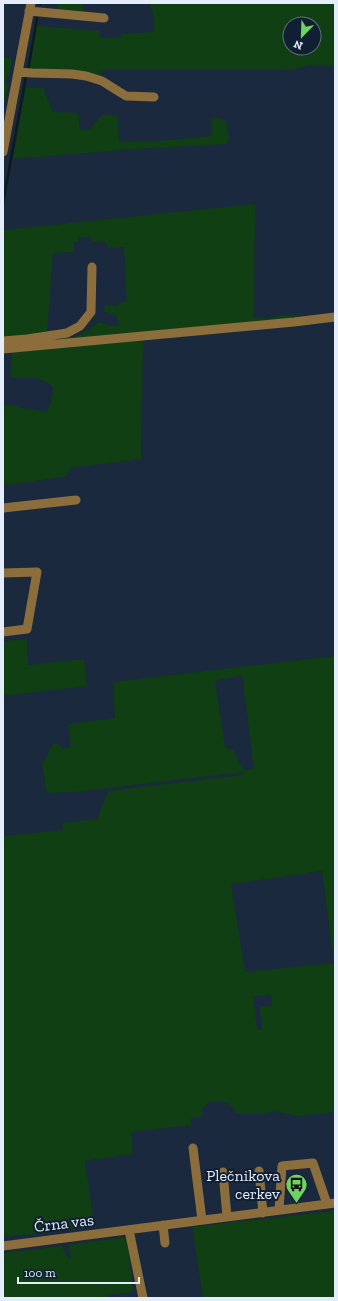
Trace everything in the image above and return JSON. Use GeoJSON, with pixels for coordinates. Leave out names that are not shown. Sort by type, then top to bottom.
{"type":"FeatureCollection","features":[{"type":"Feature","properties":{"kind":"street"},"geometry":{"type":"LineString","coordinates":[[3,152],[30,7],[104,18]]}},
{"type":"Feature","properties":{"kind":"street"},"geometry":{"type":"LineString","coordinates":[[18,72],[86,76],[102,81],[126,96],[154,97]]}},
{"type":"Feature","properties":{"kind":"street"},"geometry":{"type":"LineString","coordinates":[[3,341],[67,333],[80,326],[91,312],[92,267]]}},
{"type":"Feature","properties":{"kind":"street"},"geometry":{"type":"LineString","coordinates":[[3,349],[335,317]]}},
{"type":"Feature","properties":{"kind":"street"},"geometry":{"type":"LineString","coordinates":[[3,508],[76,500]]}},
{"type":"Feature","properties":{"kind":"street"},"geometry":{"type":"LineString","coordinates":[[3,573],[37,572],[27,629],[3,632]]}},
{"type":"Feature","properties":{"kind":"street"},"geometry":{"type":"LineString","coordinates":[[193,1148],[202,1220]]}},
{"type":"Feature","properties":{"kind":"street","name":"Črna vas"},"geometry":{"type":"LineString","coordinates":[[3,1246],[331,1204],[313,1163],[282,1166],[280,1210]]}},
{"type":"Feature","properties":{"kind":"street"},"geometry":{"type":"LineString","coordinates":[[259,1171],[263,1213]]}},
{"type":"Feature","properties":{"kind":"street"},"geometry":{"type":"LineString","coordinates":[[223,1172],[227,1217]]}},
{"type":"Feature","properties":{"kind":"street"},"geometry":{"type":"LineString","coordinates":[[163,1225],[165,1243]]}},
{"type":"Feature","properties":{"kind":"street"},"geometry":{"type":"LineString","coordinates":[[129,1230],[143,1298]]}},
{"type":"Feature","properties":{"kind":"green space"},"geometry":{"type":"Polygon","coordinates":[[[56,3],[84,3],[83,13],[57,11],[58,7],[56,3]]]}},
{"type":"Feature","properties":{"kind":"green space"},"geometry":{"type":"Polygon","coordinates":[[[150,3],[335,3],[335,65],[310,65],[296,69],[284,70],[101,70],[101,79],[29,71],[37,26],[100,31],[100,37],[121,38],[121,34],[154,32],[154,19],[150,3]]]}},
{"type":"Feature","properties":{"kind":"green space"},"geometry":{"type":"Polygon","coordinates":[[[3,57],[12,59],[9,77],[7,76],[5,82],[8,85],[3,109],[3,57]]]}},
{"type":"Feature","properties":{"kind":"green space"},"geometry":{"type":"Polygon","coordinates":[[[26,88],[43,88],[53,112],[78,113],[80,130],[90,129],[102,115],[118,115],[119,141],[148,142],[212,136],[212,118],[218,118],[226,120],[229,141],[226,144],[134,149],[13,159],[26,88]]]}},
{"type":"Feature","properties":{"kind":"green space"},"geometry":{"type":"Polygon","coordinates":[[[255,204],[254,318],[296,315],[304,318],[80,341],[40,340],[74,337],[87,331],[99,322],[112,326],[119,325],[116,315],[104,312],[105,305],[118,306],[119,303],[127,301],[124,247],[108,248],[104,241],[91,241],[90,236],[79,238],[78,241],[74,241],[74,252],[53,253],[47,333],[3,338],[3,230],[255,204]]]}},
{"type":"Feature","properties":{"kind":"green space"},"geometry":{"type":"Polygon","coordinates":[[[143,340],[141,459],[70,468],[67,476],[27,483],[3,485],[3,404],[47,412],[52,398],[53,387],[49,383],[39,379],[12,378],[10,374],[12,353],[143,340]]]}},
{"type":"Feature","properties":{"kind":"green space"},"geometry":{"type":"Polygon","coordinates":[[[27,639],[28,665],[84,659],[87,686],[3,696],[3,641],[27,639]]]}},
{"type":"Feature","properties":{"kind":"green space"},"geometry":{"type":"Polygon","coordinates":[[[335,656],[335,1112],[298,1116],[273,1111],[266,1114],[237,1114],[229,1104],[219,1101],[210,1101],[202,1109],[202,1117],[191,1118],[191,1125],[131,1132],[133,1154],[85,1161],[94,1225],[60,1231],[3,1237],[3,836],[63,830],[62,823],[97,819],[108,791],[243,775],[242,772],[84,791],[50,793],[46,791],[42,762],[45,760],[53,744],[59,744],[62,749],[71,747],[68,724],[115,718],[113,682],[335,656]],[[242,675],[215,681],[225,747],[233,750],[244,770],[254,769],[242,675]],[[322,871],[231,884],[245,972],[334,963],[322,871]],[[271,995],[253,996],[257,1030],[262,1029],[260,1007],[272,1006],[271,995]]]}},
{"type":"Feature","properties":{"kind":"green space"},"geometry":{"type":"Polygon","coordinates":[[[335,1211],[335,1298],[203,1298],[192,1227],[335,1211]]]}},
{"type":"Feature","properties":{"kind":"green space"},"geometry":{"type":"Polygon","coordinates":[[[127,1237],[133,1292],[107,1295],[107,1298],[3,1298],[3,1253],[62,1246],[68,1259],[71,1258],[68,1245],[127,1237]]]}},
{"type":"Feature","properties":{"kind":"waterway"},"geometry":{"type":"LineString","coordinates":[[28,70],[37,18]]}},
{"type":"Feature","properties":{"kind":"waterway"},"geometry":{"type":"LineString","coordinates":[[3,203],[26,76]]}},
{"type":"Feature","properties":{"kind":"place","name":"Plečnikova cerkev"},"geometry":{"type":"Point","coordinates":[296,1204]}}]}
